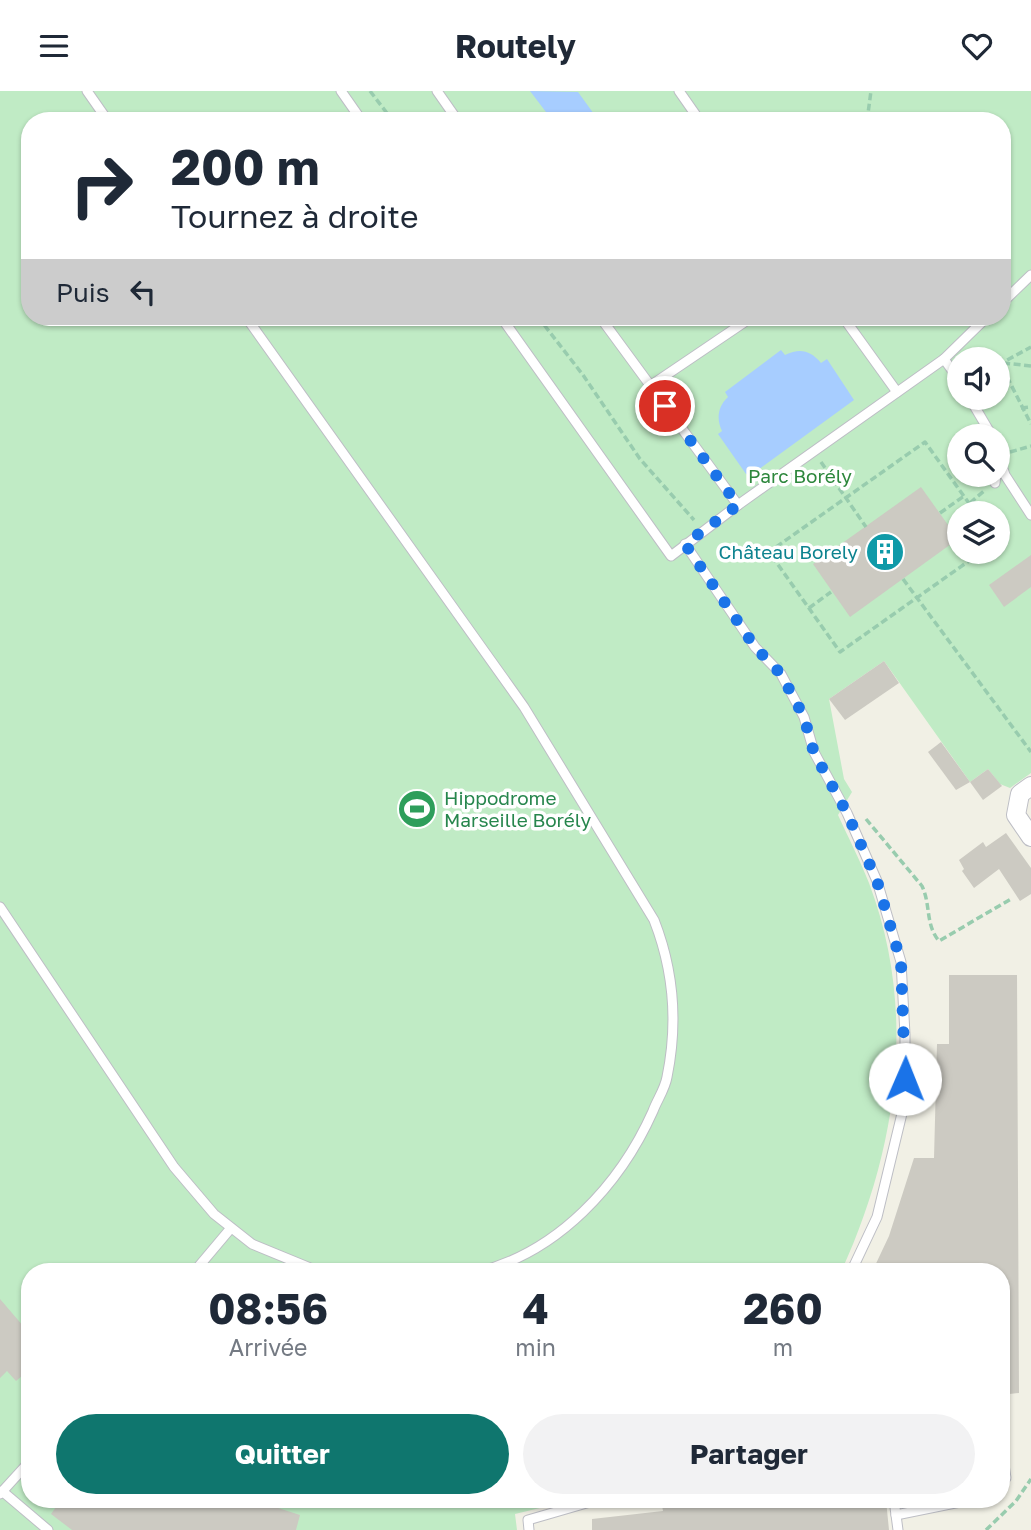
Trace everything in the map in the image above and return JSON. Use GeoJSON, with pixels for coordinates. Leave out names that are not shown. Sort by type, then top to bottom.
{"type":"FeatureCollection","features":[{"type":"Feature","properties":{"kind":"street"},"geometry":{"type":"LineString","coordinates":[[1031,786],[1020,794],[1016,815],[1031,837]]}},
{"type":"Feature","properties":{"kind":"lane"},"geometry":{"type":"LineString","coordinates":[[87,91],[102,112]]}},
{"type":"Feature","properties":{"kind":"lane"},"geometry":{"type":"LineString","coordinates":[[341,91],[356,112]]}},
{"type":"Feature","properties":{"kind":"lane"},"geometry":{"type":"LineString","coordinates":[[437,91],[452,112]]}},
{"type":"Feature","properties":{"kind":"lane"},"geometry":{"type":"LineString","coordinates":[[679,91],[694,112]]}},
{"type":"Feature","properties":{"kind":"lane"},"geometry":{"type":"LineString","coordinates":[[1011,294],[1031,275]]}},
{"type":"Feature","properties":{"kind":"lane"},"geometry":{"type":"LineString","coordinates":[[252,326],[524,707],[654,920],[668,958],[673,1024],[667,1079],[645,1128],[609,1186],[571,1224],[521,1255],[501,1263]]}},
{"type":"Feature","properties":{"kind":"lane"},"geometry":{"type":"LineString","coordinates":[[507,326],[671,556],[738,505],[944,359],[978,326]]}},
{"type":"Feature","properties":{"kind":"lane"},"geometry":{"type":"LineString","coordinates":[[607,326],[738,505]]}},
{"type":"Feature","properties":{"kind":"lane"},"geometry":{"type":"LineString","coordinates":[[650,386],[738,326]]}},
{"type":"Feature","properties":{"kind":"lane"},"geometry":{"type":"LineString","coordinates":[[849,326],[897,392]]}},
{"type":"Feature","properties":{"kind":"lane"},"geometry":{"type":"LineString","coordinates":[[944,359],[947,363]]}},
{"type":"Feature","properties":{"kind":"lane"},"geometry":{"type":"LineString","coordinates":[[1010,483],[1031,515]]}},
{"type":"Feature","properties":{"kind":"lane"},"geometry":{"type":"LineString","coordinates":[[685,544],[755,647],[781,674],[804,717],[814,753],[847,813],[877,881],[901,962],[905,1101],[877,1217],[855,1263]]}},
{"type":"Feature","properties":{"kind":"lane"},"geometry":{"type":"LineString","coordinates":[[0,907],[174,1167],[214,1215],[252,1244],[298,1263]]}},
{"type":"Feature","properties":{"kind":"lane"},"geometry":{"type":"LineString","coordinates":[[202,1263],[231,1228]]}},
{"type":"Feature","properties":{"kind":"lane"},"geometry":{"type":"LineString","coordinates":[[21,1471],[1,1492],[47,1530]]}},
{"type":"Feature","properties":{"kind":"lane"},"geometry":{"type":"LineString","coordinates":[[529,1530],[528,1520],[569,1508]]}},
{"type":"Feature","properties":{"kind":"lane"},"geometry":{"type":"LineString","coordinates":[[895,1508],[898,1530]]}},
{"type":"Feature","properties":{"kind":"lane"},"geometry":{"type":"LineString","coordinates":[[896,1515],[930,1508]]}},
{"type":"Feature","properties":{"kind":"path"},"geometry":{"type":"LineString","coordinates":[[370,91],[386,112]]}},
{"type":"Feature","properties":{"kind":"path"},"geometry":{"type":"LineString","coordinates":[[868,112],[871,91]]}},
{"type":"Feature","properties":{"kind":"path"},"geometry":{"type":"LineString","coordinates":[[545,326],[583,375],[640,459],[702,531]]}},
{"type":"Feature","properties":{"kind":"path"},"geometry":{"type":"LineString","coordinates":[[1010,359],[1031,347]]}},
{"type":"Feature","properties":{"kind":"path"},"geometry":{"type":"LineString","coordinates":[[1010,364],[1031,366]]}},
{"type":"Feature","properties":{"kind":"path"},"geometry":{"type":"LineString","coordinates":[[1010,388],[1031,424]]}},
{"type":"Feature","properties":{"kind":"path"},"geometry":{"type":"LineString","coordinates":[[1021,408],[1031,407]]}},
{"type":"Feature","properties":{"kind":"path"},"geometry":{"type":"LineString","coordinates":[[965,564],[840,652],[769,552],[925,442],[968,501]]}},
{"type":"Feature","properties":{"kind":"path"},"geometry":{"type":"LineString","coordinates":[[1010,451],[1031,446]]}},
{"type":"Feature","properties":{"kind":"path"},"geometry":{"type":"LineString","coordinates":[[823,465],[866,527]]}},
{"type":"Feature","properties":{"kind":"path"},"geometry":{"type":"LineString","coordinates":[[940,513],[964,496]]}},
{"type":"Feature","properties":{"kind":"path"},"geometry":{"type":"LineString","coordinates":[[903,579],[1031,753]]}},
{"type":"Feature","properties":{"kind":"path"},"geometry":{"type":"LineString","coordinates":[[809,608],[831,591]]}},
{"type":"Feature","properties":{"kind":"path"},"geometry":{"type":"LineString","coordinates":[[847,813],[870,820],[922,885],[927,895],[930,930],[939,941],[1011,899]]}},
{"type":"Feature","properties":{"kind":"path"},"geometry":{"type":"LineString","coordinates":[[1010,1507],[1031,1479]]}},
{"type":"Feature","properties":{"kind":"path"},"geometry":{"type":"LineString","coordinates":[[986,1530],[1009,1508]]}},
{"type":"Feature","properties":{"kind":"green space","name":"Hippodrome Marseille Borély"},"geometry":{"type":"Polygon","coordinates":[[[0,91],[1031,91],[1031,773],[1010,788],[1000,784],[988,769],[970,782],[884,661],[829,699],[844,779],[852,792],[838,815],[869,883],[884,932],[893,981],[896,1031],[894,1080],[887,1129],[876,1178],[845,1263],[21,1263],[21,1508],[540,1508],[515,1514],[517,1530],[0,1530],[0,91]]]}},
{"type":"Feature","properties":{"kind":"water"},"geometry":{"type":"Polygon","coordinates":[[[530,91],[578,92],[592,112],[546,112],[530,91]]]}},
{"type":"Feature","properties":{"kind":"water"},"geometry":{"type":"Polygon","coordinates":[[[781,350],[785,355],[804,351],[821,363],[827,359],[854,400],[751,475],[746,474],[718,434],[722,431],[719,422],[720,409],[728,397],[725,392],[781,350]]]}},
{"type":"Feature","properties":{"kind":"building","name":"Château Borely"},"geometry":{"type":"Polygon","coordinates":[[[921,487],[947,524],[947,547],[850,617],[813,564],[921,487]]]}},
{"type":"Feature","properties":{"kind":"building"},"geometry":{"type":"Polygon","coordinates":[[[1031,555],[1031,587],[1004,607],[989,585],[1031,555]]]}},
{"type":"Feature","properties":{"kind":"building"},"geometry":{"type":"Polygon","coordinates":[[[884,661],[899,683],[845,720],[829,699],[884,661]]]}},
{"type":"Feature","properties":{"kind":"building"},"geometry":{"type":"Polygon","coordinates":[[[941,742],[970,782],[956,790],[928,752],[941,742]]]}},
{"type":"Feature","properties":{"kind":"building"},"geometry":{"type":"Polygon","coordinates":[[[988,769],[1002,786],[983,800],[970,782],[988,769]]]}},
{"type":"Feature","properties":{"kind":"building"},"geometry":{"type":"Polygon","coordinates":[[[1006,833],[1031,868],[1031,894],[1020,901],[999,869],[974,888],[962,871],[964,869],[959,860],[983,842],[986,847],[1006,833]]]}},
{"type":"Feature","properties":{"kind":"building"},"geometry":{"type":"Polygon","coordinates":[[[949,975],[1017,975],[1019,1393],[1010,1394],[1010,1263],[876,1263],[889,1236],[914,1158],[934,1158],[937,1044],[949,1044],[949,975]]]}},
{"type":"Feature","properties":{"kind":"building"},"geometry":{"type":"Polygon","coordinates":[[[0,1299],[21,1324],[21,1377],[16,1381],[7,1371],[0,1378],[0,1299]]]}},
{"type":"Feature","properties":{"kind":"building"},"geometry":{"type":"Polygon","coordinates":[[[55,1508],[278,1508],[300,1515],[296,1530],[72,1530],[51,1514],[55,1508]]]}},
{"type":"Feature","properties":{"kind":"building"},"geometry":{"type":"Polygon","coordinates":[[[662,1508],[887,1508],[889,1530],[592,1530],[592,1519],[663,1511],[662,1508]]]}},
{"type":"Feature","properties":{"kind":"place","name":"Château Borely"},"geometry":{"type":"Point","coordinates":[885,552]}},
{"type":"Feature","properties":{"kind":"place","name":"Hippodrome Marseille Borély"},"geometry":{"type":"Point","coordinates":[417,809]}},
{"type":"Feature","properties":{"kind":"route"},"geometry":{"type":"LineString","coordinates":[[665,406],[738,505],[685,544],[755,647],[781,674],[804,717],[814,753],[847,813],[877,881],[901,962],[905,1079]]}},
{"type":"Feature","properties":{"kind":"park label","name":"Parc Borély"},"geometry":{"type":"Point","coordinates":[800,476]}}]}
